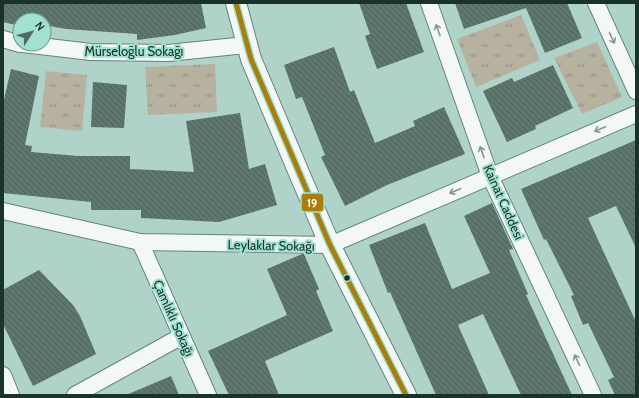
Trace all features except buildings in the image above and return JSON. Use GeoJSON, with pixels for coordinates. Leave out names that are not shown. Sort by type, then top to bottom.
{"type":"FeatureCollection","features":[{"type":"Feature","properties":{"kind":"street"},"geometry":{"type":"LineString","coordinates":[[236,3],[246,45],[330,245],[406,395]]}},
{"type":"Feature","properties":{"kind":"street","name":"Kainat Caddesi"},"geometry":{"type":"LineString","coordinates":[[429,3],[490,176],[593,395]]}},
{"type":"Feature","properties":{"kind":"street"},"geometry":{"type":"LineString","coordinates":[[596,3],[636,91]]}},
{"type":"Feature","properties":{"kind":"street","name":"Mürseloğlu Sokağı"},"geometry":{"type":"LineString","coordinates":[[52,48],[91,52],[168,53],[246,45]]}},
{"type":"Feature","properties":{"kind":"street","name":"Leylaklar Sokağı"},"geometry":{"type":"LineString","coordinates":[[3,211],[140,242],[330,245],[636,114]]}},
{"type":"Feature","properties":{"kind":"street","name":"Çamlıklı Sokağı"},"geometry":{"type":"LineString","coordinates":[[140,242],[208,395]]}},
{"type":"Feature","properties":{"kind":"street"},"geometry":{"type":"LineString","coordinates":[[75,395],[182,336]]}},
{"type":"Feature","properties":{"kind":"street"},"geometry":{"type":"LineString","coordinates":[[3,375],[11,395]]}},
{"type":"Feature","properties":{"kind":"green space"},"geometry":{"type":"Polygon","coordinates":[[[521,15],[540,60],[476,87],[457,39],[521,15]]]}},
{"type":"Feature","properties":{"kind":"green space"},"geometry":{"type":"Polygon","coordinates":[[[597,42],[622,97],[582,114],[554,58],[597,42]]]}},
{"type":"Feature","properties":{"kind":"green space"},"geometry":{"type":"Polygon","coordinates":[[[215,64],[217,112],[148,115],[145,67],[215,64]]]}},
{"type":"Feature","properties":{"kind":"green space"},"geometry":{"type":"Polygon","coordinates":[[[46,71],[87,75],[82,131],[40,127],[46,71]]]}},
{"type":"Feature","properties":{"kind":"transit line","name":"19"},"geometry":{"type":"LineString","coordinates":[[236,3],[251,59],[330,245],[406,395]]}}]}
